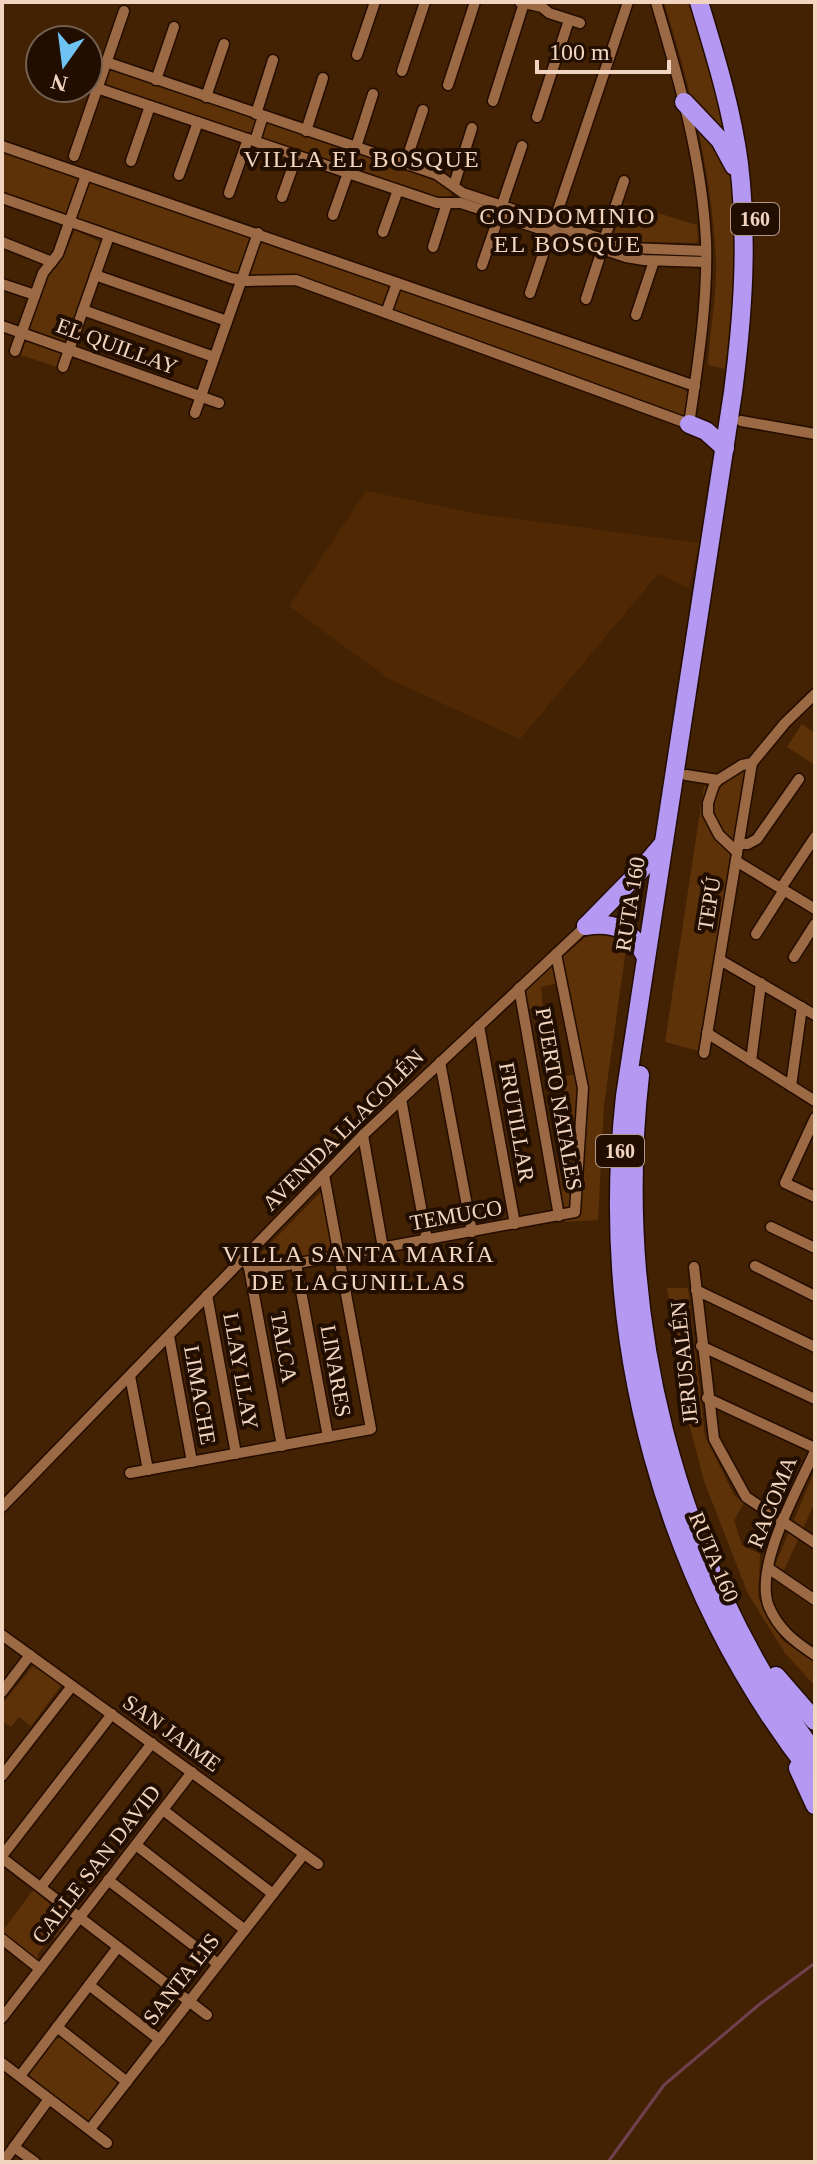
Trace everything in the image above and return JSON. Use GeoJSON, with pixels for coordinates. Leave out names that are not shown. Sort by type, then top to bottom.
{"type":"FeatureCollection","features":[{"type":"Feature","properties":{"kind":"highway","name":"RUTA 160"},"geometry":{"type":"LineString","coordinates":[[699,2],[726,99],[741,184],[744,297],[725,448],[625,1096],[619,1166],[619,1254],[631,1358],[656,1472],[678,1536],[713,1618],[741,1669],[815,1778]]}},
{"type":"Feature","properties":{"kind":"highway","name":"RUTA 160"},"geometry":{"type":"LineString","coordinates":[[711,2],[741,110],[755,211],[755,301],[741,421],[640,1076],[633,1164],[633,1228],[642,1326],[660,1420],[688,1512],[724,1601],[768,1683],[815,1754]]}},
{"type":"Feature","properties":{"kind":"highway"},"geometry":{"type":"LineString","coordinates":[[684,102],[725,147],[741,184]]}},
{"type":"Feature","properties":{"kind":"highway"},"geometry":{"type":"LineString","coordinates":[[689,424],[706,431],[725,448]]}},
{"type":"Feature","properties":{"kind":"highway"},"geometry":{"type":"LineString","coordinates":[[586,926],[664,843]]}},
{"type":"Feature","properties":{"kind":"highway"},"geometry":{"type":"LineString","coordinates":[[586,926],[609,924],[622,927],[634,937],[646,957]]}},
{"type":"Feature","properties":{"kind":"highway"},"geometry":{"type":"LineString","coordinates":[[724,1601],[777,1678],[815,1721]]}},
{"type":"Feature","properties":{"kind":"highway"},"geometry":{"type":"LineString","coordinates":[[773,1719],[815,1805]]}},
{"type":"Feature","properties":{"kind":"street"},"geometry":{"type":"LineString","coordinates":[[357,55],[375,2]]}},
{"type":"Feature","properties":{"kind":"street"},"geometry":{"type":"LineString","coordinates":[[402,71],[425,2]]}},
{"type":"Feature","properties":{"kind":"street"},"geometry":{"type":"LineString","coordinates":[[448,85],[475,2]]}},
{"type":"Feature","properties":{"kind":"street"},"geometry":{"type":"LineString","coordinates":[[530,293],[628,2]]}},
{"type":"Feature","properties":{"kind":"street"},"geometry":{"type":"LineString","coordinates":[[2,198],[241,281],[296,280],[689,424],[706,256],[700,180],[684,102],[656,2]]}},
{"type":"Feature","properties":{"kind":"street"},"geometry":{"type":"LineString","coordinates":[[493,101],[522,3],[545,4],[549,13],[574,22],[537,117]]}},
{"type":"Feature","properties":{"kind":"street"},"geometry":{"type":"LineString","coordinates":[[104,68],[124,11]]}},
{"type":"Feature","properties":{"kind":"street"},"geometry":{"type":"LineString","coordinates":[[156,80],[174,27]]}},
{"type":"Feature","properties":{"kind":"street"},"geometry":{"type":"LineString","coordinates":[[206,97],[224,44]]}},
{"type":"Feature","properties":{"kind":"street"},"geometry":{"type":"LineString","coordinates":[[229,193],[260,115],[273,60]]}},
{"type":"Feature","properties":{"kind":"street"},"geometry":{"type":"LineString","coordinates":[[106,62],[442,177],[500,210],[603,245],[634,260],[706,256]]}},
{"type":"Feature","properties":{"kind":"street"},"geometry":{"type":"LineString","coordinates":[[306,131],[323,78]]}},
{"type":"Feature","properties":{"kind":"street"},"geometry":{"type":"LineString","coordinates":[[104,90],[437,203],[450,202],[500,210]]}},
{"type":"Feature","properties":{"kind":"street"},"geometry":{"type":"LineString","coordinates":[[356,147],[373,94]]}},
{"type":"Feature","properties":{"kind":"street"},"geometry":{"type":"LineString","coordinates":[[74,156],[92,104]]}},
{"type":"Feature","properties":{"kind":"street"},"geometry":{"type":"LineString","coordinates":[[131,161],[150,106]]}},
{"type":"Feature","properties":{"kind":"street"},"geometry":{"type":"LineString","coordinates":[[405,164],[423,110]]}},
{"type":"Feature","properties":{"kind":"street"},"geometry":{"type":"LineString","coordinates":[[179,175],[198,122]]}},
{"type":"Feature","properties":{"kind":"street"},"geometry":{"type":"LineString","coordinates":[[433,247],[456,187],[472,128]]}},
{"type":"Feature","properties":{"kind":"street"},"geometry":{"type":"LineString","coordinates":[[2,146],[695,386]]}},
{"type":"Feature","properties":{"kind":"street"},"geometry":{"type":"LineString","coordinates":[[482,265],[522,146]]}},
{"type":"Feature","properties":{"kind":"street"},"geometry":{"type":"LineString","coordinates":[[282,197],[297,155]]}},
{"type":"Feature","properties":{"kind":"street"},"geometry":{"type":"LineString","coordinates":[[333,215],[348,173]]}},
{"type":"Feature","properties":{"kind":"street"},"geometry":{"type":"LineString","coordinates":[[15,351],[43,273],[58,254],[86,175]]}},
{"type":"Feature","properties":{"kind":"street"},"geometry":{"type":"LineString","coordinates":[[586,299],[624,181]]}},
{"type":"Feature","properties":{"kind":"street"},"geometry":{"type":"LineString","coordinates":[[383,232],[398,190]]}},
{"type":"Feature","properties":{"kind":"street"},"geometry":{"type":"LineString","coordinates":[[195,413],[258,233]]}},
{"type":"Feature","properties":{"kind":"street"},"geometry":{"type":"LineString","coordinates":[[63,367],[109,236]]}},
{"type":"Feature","properties":{"kind":"street"},"geometry":{"type":"LineString","coordinates":[[2,242],[52,262]]}},
{"type":"Feature","properties":{"kind":"street"},"geometry":{"type":"LineString","coordinates":[[603,245],[706,256]]}},
{"type":"Feature","properties":{"kind":"street"},"geometry":{"type":"LineString","coordinates":[[636,315],[654,261]]}},
{"type":"Feature","properties":{"kind":"street"},"geometry":{"type":"LineString","coordinates":[[95,275],[227,321]]}},
{"type":"Feature","properties":{"kind":"street"},"geometry":{"type":"LineString","coordinates":[[386,313],[397,283]]}},
{"type":"Feature","properties":{"kind":"street"},"geometry":{"type":"LineString","coordinates":[[2,284],[35,295]]}},
{"type":"Feature","properties":{"kind":"street"},"geometry":{"type":"LineString","coordinates":[[83,310],[214,357]]}},
{"type":"Feature","properties":{"kind":"street","name":"EL QUILLAY"},"geometry":{"type":"LineString","coordinates":[[2,326],[219,403]]}},
{"type":"Feature","properties":{"kind":"street"},"geometry":{"type":"LineString","coordinates":[[741,421],[815,434]]}},
{"type":"Feature","properties":{"kind":"street"},"geometry":{"type":"LineString","coordinates":[[815,694],[785,723],[752,763],[744,764],[718,780],[709,798],[708,814],[719,835],[737,852],[783,889],[815,909]]}},
{"type":"Feature","properties":{"kind":"street","name":"TEPÚ"},"geometry":{"type":"LineString","coordinates":[[704,1053],[752,763]]}},
{"type":"Feature","properties":{"kind":"street"},"geometry":{"type":"LineString","coordinates":[[686,775],[718,780]]}},
{"type":"Feature","properties":{"kind":"street"},"geometry":{"type":"LineString","coordinates":[[737,852],[757,839],[799,779]]}},
{"type":"Feature","properties":{"kind":"street"},"geometry":{"type":"LineString","coordinates":[[756,934],[815,837]]}},
{"type":"Feature","properties":{"kind":"street"},"geometry":{"type":"LineString","coordinates":[[794,957],[815,924]]}},
{"type":"Feature","properties":{"kind":"street","name":"AVENIDA LLACOLÉN"},"geometry":{"type":"LineString","coordinates":[[2,1507],[363,1135],[586,926]]}},
{"type":"Feature","properties":{"kind":"street","name":"TEMUCO"},"geometry":{"type":"LineString","coordinates":[[250,1272],[575,1212],[583,1088],[556,954]]}},
{"type":"Feature","properties":{"kind":"street"},"geometry":{"type":"LineString","coordinates":[[720,960],[815,1015]]}},
{"type":"Feature","properties":{"kind":"street"},"geometry":{"type":"LineString","coordinates":[[751,1061],[761,983]]}},
{"type":"Feature","properties":{"kind":"street","name":"PUERTO NATALES"},"geometry":{"type":"LineString","coordinates":[[519,988],[559,1216]]}},
{"type":"Feature","properties":{"kind":"street"},"geometry":{"type":"LineString","coordinates":[[791,1086],[802,1007]]}},
{"type":"Feature","properties":{"kind":"street","name":"FRUTILLAR"},"geometry":{"type":"LineString","coordinates":[[479,1026],[515,1224]]}},
{"type":"Feature","properties":{"kind":"street"},"geometry":{"type":"LineString","coordinates":[[707,1033],[815,1101]]}},
{"type":"Feature","properties":{"kind":"street"},"geometry":{"type":"LineString","coordinates":[[440,1062],[472,1232]]}},
{"type":"Feature","properties":{"kind":"street"},"geometry":{"type":"LineString","coordinates":[[401,1099],[427,1240]]}},
{"type":"Feature","properties":{"kind":"street"},"geometry":{"type":"LineString","coordinates":[[815,1118],[785,1183],[815,1197]]}},
{"type":"Feature","properties":{"kind":"street"},"geometry":{"type":"LineString","coordinates":[[363,1135],[383,1248]]}},
{"type":"Feature","properties":{"kind":"street"},"geometry":{"type":"LineString","coordinates":[[130,1473],[371,1429],[324,1175]]}},
{"type":"Feature","properties":{"kind":"street"},"geometry":{"type":"LineString","coordinates":[[771,1227],[815,1248]]}},
{"type":"Feature","properties":{"kind":"street","name":"TALCA"},"geometry":{"type":"LineString","coordinates":[[244,1257],[250,1272],[282,1446]]}},
{"type":"Feature","properties":{"kind":"street","name":"LINARES"},"geometry":{"type":"LineString","coordinates":[[296,1264],[328,1437]]}},
{"type":"Feature","properties":{"kind":"street"},"geometry":{"type":"LineString","coordinates":[[755,1266],[815,1296]]}},
{"type":"Feature","properties":{"kind":"street","name":"JERUSALÉN"},"geometry":{"type":"LineString","coordinates":[[694,1267],[711,1433],[740,1488],[750,1500],[815,1543]]}},
{"type":"Feature","properties":{"kind":"street"},"geometry":{"type":"LineString","coordinates":[[696,1290],[815,1347]]}},
{"type":"Feature","properties":{"kind":"street","name":"LLAY LLAY"},"geometry":{"type":"LineString","coordinates":[[207,1295],[236,1454]]}},
{"type":"Feature","properties":{"kind":"street","name":"LIMACHE"},"geometry":{"type":"LineString","coordinates":[[169,1336],[192,1462]]}},
{"type":"Feature","properties":{"kind":"street"},"geometry":{"type":"LineString","coordinates":[[701,1346],[815,1399]]}},
{"type":"Feature","properties":{"kind":"street"},"geometry":{"type":"LineString","coordinates":[[130,1376],[148,1470]]}},
{"type":"Feature","properties":{"kind":"street"},"geometry":{"type":"LineString","coordinates":[[707,1398],[815,1450]]}},
{"type":"Feature","properties":{"kind":"street","name":"RACOMA"},"geometry":{"type":"LineString","coordinates":[[768,1568],[771,1548],[815,1450]]}},
{"type":"Feature","properties":{"kind":"street"},"geometry":{"type":"LineString","coordinates":[[803,1479],[815,1487]]}},
{"type":"Feature","properties":{"kind":"street"},"geometry":{"type":"LineString","coordinates":[[768,1568],[815,1600]]}},
{"type":"Feature","properties":{"kind":"street"},"geometry":{"type":"LineString","coordinates":[[768,1568],[766,1595],[773,1614],[790,1638],[815,1655]]}},
{"type":"Feature","properties":{"kind":"street","name":"SAN JAIME"},"geometry":{"type":"LineString","coordinates":[[2,1635],[318,1864]]}},
{"type":"Feature","properties":{"kind":"street"},"geometry":{"type":"LineString","coordinates":[[2,1692],[30,1655]]}},
{"type":"Feature","properties":{"kind":"street"},"geometry":{"type":"LineString","coordinates":[[2,1776],[72,1686]]}},
{"type":"Feature","properties":{"kind":"street"},"geometry":{"type":"LineString","coordinates":[[112,1714],[2,1857],[207,2015]]}},
{"type":"Feature","properties":{"kind":"street"},"geometry":{"type":"LineString","coordinates":[[41,1887],[152,1743]]}},
{"type":"Feature","properties":{"kind":"street","name":"CALLE SAN DAVID"},"geometry":{"type":"LineString","coordinates":[[2,2018],[6,2004],[40,1969],[192,1772]]}},
{"type":"Feature","properties":{"kind":"street"},"geometry":{"type":"LineString","coordinates":[[163,1810],[273,1894]]}},
{"type":"Feature","properties":{"kind":"street"},"geometry":{"type":"LineString","coordinates":[[136,1845],[245,1930]]}},
{"type":"Feature","properties":{"kind":"street","name":"SANTA LIS"},"geometry":{"type":"LineString","coordinates":[[90,2129],[304,1854]]}},
{"type":"Feature","properties":{"kind":"street"},"geometry":{"type":"LineString","coordinates":[[108,1880],[218,1964]]}},
{"type":"Feature","properties":{"kind":"street"},"geometry":{"type":"LineString","coordinates":[[2,1939],[40,1969]]}},
{"type":"Feature","properties":{"kind":"street"},"geometry":{"type":"LineString","coordinates":[[20,2076],[118,1947]]}},
{"type":"Feature","properties":{"kind":"street"},"geometry":{"type":"LineString","coordinates":[[89,1985],[160,2040]]}},
{"type":"Feature","properties":{"kind":"street"},"geometry":{"type":"LineString","coordinates":[[57,2027],[127,2082]]}},
{"type":"Feature","properties":{"kind":"street"},"geometry":{"type":"LineString","coordinates":[[2,2063],[107,2143]]}},
{"type":"Feature","properties":{"kind":"street"},"geometry":{"type":"LineString","coordinates":[[3,2162],[49,2099]]}},
{"type":"Feature","properties":{"kind":"street"},"geometry":{"type":"LineString","coordinates":[[14,2147],[35,2162]]}},
{"type":"Feature","properties":{"kind":"shaded area"},"geometry":{"type":"Polygon","coordinates":[[[664,2],[691,2],[728,150],[734,260],[725,369],[708,365],[716,274],[710,195],[691,98],[664,2]]]}},
{"type":"Feature","properties":{"kind":"shaded area"},"geometry":{"type":"Polygon","coordinates":[[[115,70],[419,174],[442,183],[451,196],[443,199],[431,196],[106,86],[108,72],[115,70]]]}},
{"type":"Feature","properties":{"kind":"shaded area"},"geometry":{"type":"Polygon","coordinates":[[[2,151],[684,389],[688,394],[685,415],[681,417],[303,277],[290,274],[238,275],[2,192],[2,151]]]}},
{"type":"Feature","properties":{"kind":"shaded area"},"geometry":{"type":"Polygon","coordinates":[[[625,203],[697,225],[698,240],[695,243],[641,242],[614,234],[625,203]]]}},
{"type":"Feature","properties":{"kind":"shaded area"},"geometry":{"type":"Polygon","coordinates":[[[75,230],[101,242],[57,367],[21,355],[47,278],[62,259],[75,230]]]}},
{"type":"Feature","properties":{"kind":"shaded area"},"geometry":{"type":"Polygon","coordinates":[[[366,491],[479,514],[699,543],[689,588],[658,574],[520,739],[389,679],[289,606],[366,491]]]}},
{"type":"Feature","properties":{"kind":"shaded area"},"geometry":{"type":"Polygon","coordinates":[[[802,724],[815,733],[815,765],[787,747],[802,724]]]}},
{"type":"Feature","properties":{"kind":"shaded area"},"geometry":{"type":"Polygon","coordinates":[[[742,768],[745,769],[699,1051],[665,1042],[704,786],[717,789],[742,768]]]}},
{"type":"Feature","properties":{"kind":"shaded area"},"geometry":{"type":"Polygon","coordinates":[[[594,930],[625,939],[626,949],[604,1105],[598,1220],[565,1222],[557,1152],[569,1150],[569,1123],[559,1078],[576,1074],[559,983],[541,987],[543,1007],[526,1009],[524,990],[594,930]]]}},
{"type":"Feature","properties":{"kind":"shaded area"},"geometry":{"type":"Polygon","coordinates":[[[325,1188],[336,1250],[264,1266],[259,1255],[325,1188]]]}},
{"type":"Feature","properties":{"kind":"shaded area"},"geometry":{"type":"Polygon","coordinates":[[[667,1288],[688,1288],[705,1436],[734,1495],[744,1503],[734,1520],[742,1545],[760,1554],[758,1597],[782,1640],[815,1662],[815,1686],[785,1653],[748,1594],[704,1481],[686,1412],[667,1288]]]}},
{"type":"Feature","properties":{"kind":"shaded area"},"geometry":{"type":"Polygon","coordinates":[[[815,1470],[815,1502],[784,1570],[775,1565],[815,1470]]]}},
{"type":"Feature","properties":{"kind":"shaded area"},"geometry":{"type":"Polygon","coordinates":[[[33,1666],[60,1687],[31,1726],[19,1717],[11,1727],[2,1721],[2,1704],[33,1666]]]}},
{"type":"Feature","properties":{"kind":"shaded area"},"geometry":{"type":"Polygon","coordinates":[[[33,1890],[69,1920],[56,1937],[51,1937],[38,1954],[38,1960],[2,1932],[33,1890]]]}},
{"type":"Feature","properties":{"kind":"shaded area"},"geometry":{"type":"Polygon","coordinates":[[[61,2038],[116,2080],[116,2085],[91,2120],[85,2120],[30,2077],[30,2072],[55,2039],[61,2038]]]}},
{"type":"Feature","properties":{"kind":"waterway"},"geometry":{"type":"LineString","coordinates":[[608,2162],[664,2085],[761,2003],[815,1963]]}},
{"type":"Feature","properties":{"kind":"district","name":"VILLA EL BOSQUE"},"geometry":{"type":"Point","coordinates":[362,159]}},
{"type":"Feature","properties":{"kind":"district","name":"CONDOMINIO EL BOSQUE"},"geometry":{"type":"Point","coordinates":[568,230]}},
{"type":"Feature","properties":{"kind":"district","name":"VILLA SANTA MARÍA DE LAGUNILLAS"},"geometry":{"type":"Point","coordinates":[359,1268]}}]}
